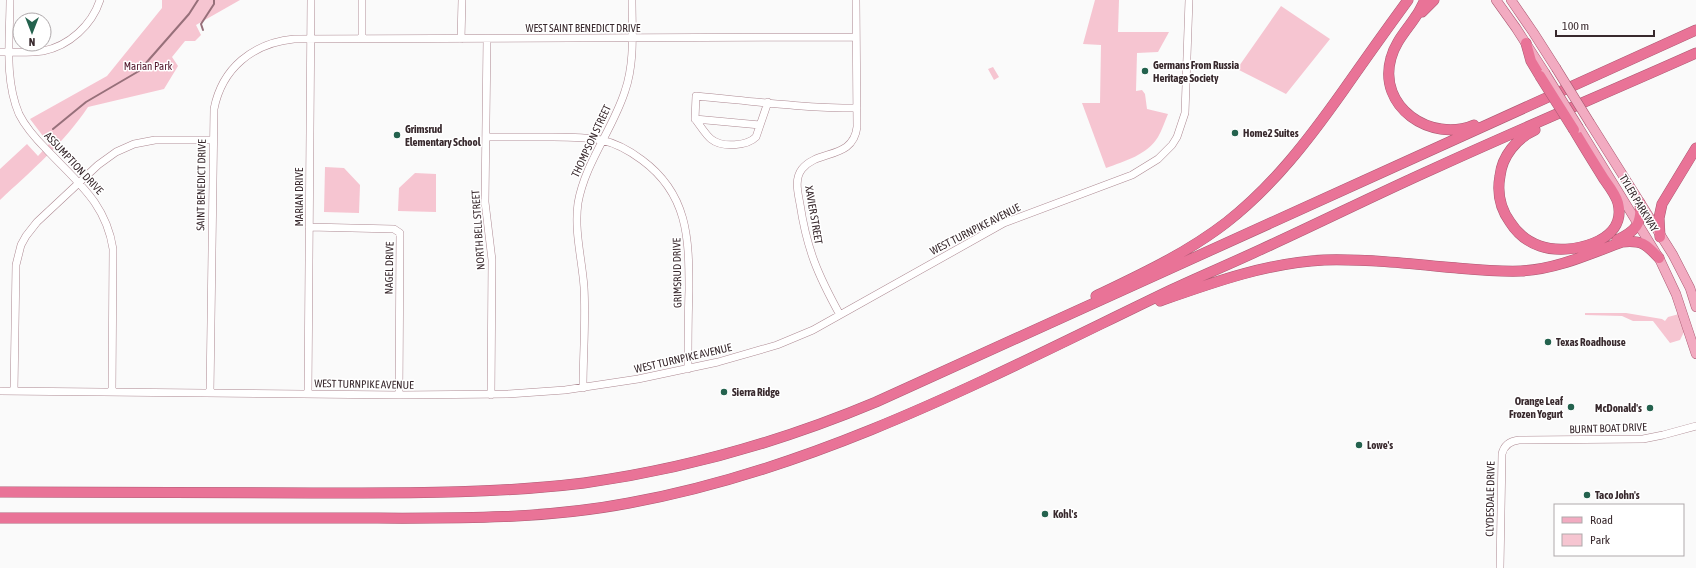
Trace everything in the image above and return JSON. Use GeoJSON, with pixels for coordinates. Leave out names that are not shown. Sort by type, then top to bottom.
{"type":"FeatureCollection","features":[{"type":"Feature","properties":{"kind":"highway"},"geometry":{"type":"LineString","coordinates":[[908,388],[1166,262],[1198,243],[1228,221],[1263,190],[1298,152],[1408,0]]}},
{"type":"Feature","properties":{"kind":"highway"},"geometry":{"type":"LineString","coordinates":[[1425,0],[1417,15],[1402,34],[1393,52],[1389,66],[1390,82],[1396,100],[1406,113],[1421,123],[1438,129],[1456,130],[1471,126],[1624,57],[1664,45]]}},
{"type":"Feature","properties":{"kind":"highway"},"geometry":{"type":"LineString","coordinates":[[1417,15],[1428,7],[1434,0]]}},
{"type":"Feature","properties":{"kind":"highway"},"geometry":{"type":"LineString","coordinates":[[0,492],[438,493],[494,491],[552,486],[645,473],[743,449],[830,421],[908,388],[1696,30]]}},
{"type":"Feature","properties":{"kind":"highway"},"geometry":{"type":"LineString","coordinates":[[1526,43],[1531,61],[1542,74],[1576,129],[1618,202],[1617,220],[1612,230],[1596,241],[1580,248],[1556,250],[1532,243],[1516,230],[1507,219],[1502,206],[1499,181],[1500,172],[1506,156],[1516,143],[1529,132],[1557,119],[1570,109]]}},
{"type":"Feature","properties":{"kind":"highway"},"geometry":{"type":"LineString","coordinates":[[0,518],[438,518],[533,514],[626,504],[718,483],[771,468],[866,433],[1108,322],[1174,289],[1434,168],[1696,53]]}},
{"type":"Feature","properties":{"kind":"highway"},"geometry":{"type":"LineString","coordinates":[[1660,237],[1659,218],[1662,204],[1696,148]]}},
{"type":"Feature","properties":{"kind":"highway"},"geometry":{"type":"LineString","coordinates":[[1598,251],[1626,236],[1639,224],[1641,214],[1640,203]]}},
{"type":"Feature","properties":{"kind":"highway"},"geometry":{"type":"LineString","coordinates":[[1108,322],[1162,301],[1246,273],[1289,263],[1324,260],[1369,260],[1488,270],[1521,271],[1552,267],[1622,242],[1633,241],[1641,242],[1659,258]]}},
{"type":"Feature","properties":{"kind":"main road"},"geometry":{"type":"LineString","coordinates":[[1496,0],[1526,43]]}},
{"type":"Feature","properties":{"kind":"main road","name":"TYLER PARKWAY"},"geometry":{"type":"LineString","coordinates":[[1511,0],[1556,68],[1676,261],[1690,288],[1696,307]]}},
{"type":"Feature","properties":{"kind":"main road","name":"TYLER PARKWAY"},"geometry":{"type":"LineString","coordinates":[[1576,129],[1639,224],[1659,258],[1676,294],[1696,354]]}},
{"type":"Feature","properties":{"kind":"street","name":"ASSUMPTION DRIVE"},"geometry":{"type":"LineString","coordinates":[[10,0],[11,89],[20,116],[37,140],[78,183],[101,210],[108,224],[112,239],[112,392]]}},
{"type":"Feature","properties":{"kind":"street"},"geometry":{"type":"LineString","coordinates":[[0,52],[44,51],[64,43],[85,26],[95,12],[100,0]]}},
{"type":"Feature","properties":{"kind":"street","name":"MARIAN DRIVE"},"geometry":{"type":"LineString","coordinates":[[308,394],[311,0]]}},
{"type":"Feature","properties":{"kind":"street"},"geometry":{"type":"LineString","coordinates":[[362,0],[362,39]]}},
{"type":"Feature","properties":{"kind":"street"},"geometry":{"type":"LineString","coordinates":[[461,39],[462,0]]}},
{"type":"Feature","properties":{"kind":"street","name":"THOMPSON STREET"},"geometry":{"type":"LineString","coordinates":[[583,388],[584,293],[577,235],[577,212],[585,179],[622,101],[629,80],[632,38],[632,0]]}},
{"type":"Feature","properties":{"kind":"street","name":"XAVIER STREET"},"geometry":{"type":"LineString","coordinates":[[840,315],[818,273],[809,250],[804,229],[797,183],[800,172],[806,166],[840,150],[851,143],[856,132],[856,0]]}},
{"type":"Feature","properties":{"kind":"street","name":"WEST TURNPIKE AVENUE"},"geometry":{"type":"LineString","coordinates":[[0,391],[491,395],[583,388],[638,380],[688,369],[777,345],[801,335],[840,315],[1004,224],[1132,175],[1158,159],[1177,136],[1185,113],[1189,0]]}},
{"type":"Feature","properties":{"kind":"street","name":"WEST SAINT BENEDICT DRIVE"},"geometry":{"type":"LineString","coordinates":[[311,39],[856,37]]}},
{"type":"Feature","properties":{"kind":"street","name":"SAINT BENEDICT DRIVE"},"geometry":{"type":"LineString","coordinates":[[210,393],[212,120],[216,98],[225,79],[236,65],[248,54],[265,45],[284,40],[311,39]]}},
{"type":"Feature","properties":{"kind":"street","name":"NORTH BELL STREET"},"geometry":{"type":"LineString","coordinates":[[487,39],[486,208],[492,260],[491,395]]}},
{"type":"Feature","properties":{"kind":"street"},"geometry":{"type":"LineString","coordinates":[[768,102],[756,136],[752,141],[740,145],[717,143],[710,139],[695,119],[696,96],[768,102],[836,108],[857,108]]}},
{"type":"Feature","properties":{"kind":"street"},"geometry":{"type":"LineString","coordinates":[[695,119],[760,125]]}},
{"type":"Feature","properties":{"kind":"street","name":"GRIMSRUD DRIVE"},"geometry":{"type":"LineString","coordinates":[[486,137],[581,137],[603,140],[631,153],[654,169],[671,191],[682,214],[687,232],[689,250],[688,369]]}},
{"type":"Feature","properties":{"kind":"street"},"geometry":{"type":"LineString","coordinates":[[14,391],[15,277],[18,255],[23,241],[31,228],[106,158],[120,150],[134,144],[166,139],[212,140]]}},
{"type":"Feature","properties":{"kind":"street","name":"NAGEL DRIVE"},"geometry":{"type":"LineString","coordinates":[[309,227],[394,229],[400,233],[399,395]]}},
{"type":"Feature","properties":{"kind":"street","name":"BURNT BOAT DRIVE"},"geometry":{"type":"LineString","coordinates":[[1519,440],[1643,439],[1696,426]]}},
{"type":"Feature","properties":{"kind":"street","name":"CLYDESDALE DRIVE"},"geometry":{"type":"LineString","coordinates":[[1500,568],[1502,454],[1503,448],[1507,444],[1519,440]]}},
{"type":"Feature","properties":{"kind":"green space","name":"Marian Park"},"geometry":{"type":"Polygon","coordinates":[[[162,0],[240,0],[196,25],[201,35],[195,41],[185,41],[172,57],[178,66],[164,89],[88,107],[58,144],[0,200],[0,169],[27,144],[38,156],[49,144],[30,119],[107,76],[162,8],[162,0]]]}},
{"type":"Feature","properties":{"kind":"green space"},"geometry":{"type":"Polygon","coordinates":[[[1095,0],[1119,0],[1118,32],[1169,32],[1158,52],[1137,53],[1136,91],[1142,90],[1145,94],[1147,109],[1168,114],[1161,131],[1153,143],[1142,153],[1106,168],[1082,103],[1100,103],[1101,45],[1083,44],[1095,0]]]}},
{"type":"Feature","properties":{"kind":"green space"},"geometry":{"type":"Polygon","coordinates":[[[1281,6],[1330,39],[1286,94],[1237,69],[1281,6]]]}},
{"type":"Feature","properties":{"kind":"green space"},"geometry":{"type":"Polygon","coordinates":[[[993,67],[999,77],[994,80],[988,69],[993,67]]]}},
{"type":"Feature","properties":{"kind":"green space"},"geometry":{"type":"Polygon","coordinates":[[[325,167],[344,168],[360,185],[359,213],[324,212],[325,167]]]}},
{"type":"Feature","properties":{"kind":"green space"},"geometry":{"type":"Polygon","coordinates":[[[415,173],[436,174],[436,212],[398,211],[399,188],[415,173]]]}},
{"type":"Feature","properties":{"kind":"green space"},"geometry":{"type":"Polygon","coordinates":[[[1585,313],[1626,313],[1662,319],[1665,321],[1668,317],[1679,314],[1684,332],[1680,340],[1670,343],[1653,321],[1633,321],[1622,316],[1585,315],[1585,313]]]}},
{"type":"Feature","properties":{"kind":"waterway"},"geometry":{"type":"LineString","coordinates":[[53,129],[86,102],[139,71],[189,14],[198,0]]}},
{"type":"Feature","properties":{"kind":"waterway"},"geometry":{"type":"LineString","coordinates":[[203,30],[201,24],[214,4],[214,0]]}},
{"type":"Feature","properties":{"kind":"place","name":"Germans From Russia Heritage Society"},"geometry":{"type":"Point","coordinates":[1145,71]}},
{"type":"Feature","properties":{"kind":"place","name":"Home2 Suites"},"geometry":{"type":"Point","coordinates":[1235,133]}},
{"type":"Feature","properties":{"kind":"place","name":"Grimsrud Elementary School"},"geometry":{"type":"Point","coordinates":[397,135]}},
{"type":"Feature","properties":{"kind":"place","name":"Texas Roadhouse"},"geometry":{"type":"Point","coordinates":[1548,342]}},
{"type":"Feature","properties":{"kind":"place","name":"Sierra Ridge"},"geometry":{"type":"Point","coordinates":[724,392]}},
{"type":"Feature","properties":{"kind":"place","name":"Orange Leaf Frozen Yogurt"},"geometry":{"type":"Point","coordinates":[1571,407]}},
{"type":"Feature","properties":{"kind":"place","name":"McDonald's"},"geometry":{"type":"Point","coordinates":[1650,408]}},
{"type":"Feature","properties":{"kind":"place","name":"Lowe's"},"geometry":{"type":"Point","coordinates":[1359,445]}},
{"type":"Feature","properties":{"kind":"place","name":"Taco John's"},"geometry":{"type":"Point","coordinates":[1587,495]}},
{"type":"Feature","properties":{"kind":"place","name":"Kohl's"},"geometry":{"type":"Point","coordinates":[1045,514]}}]}
